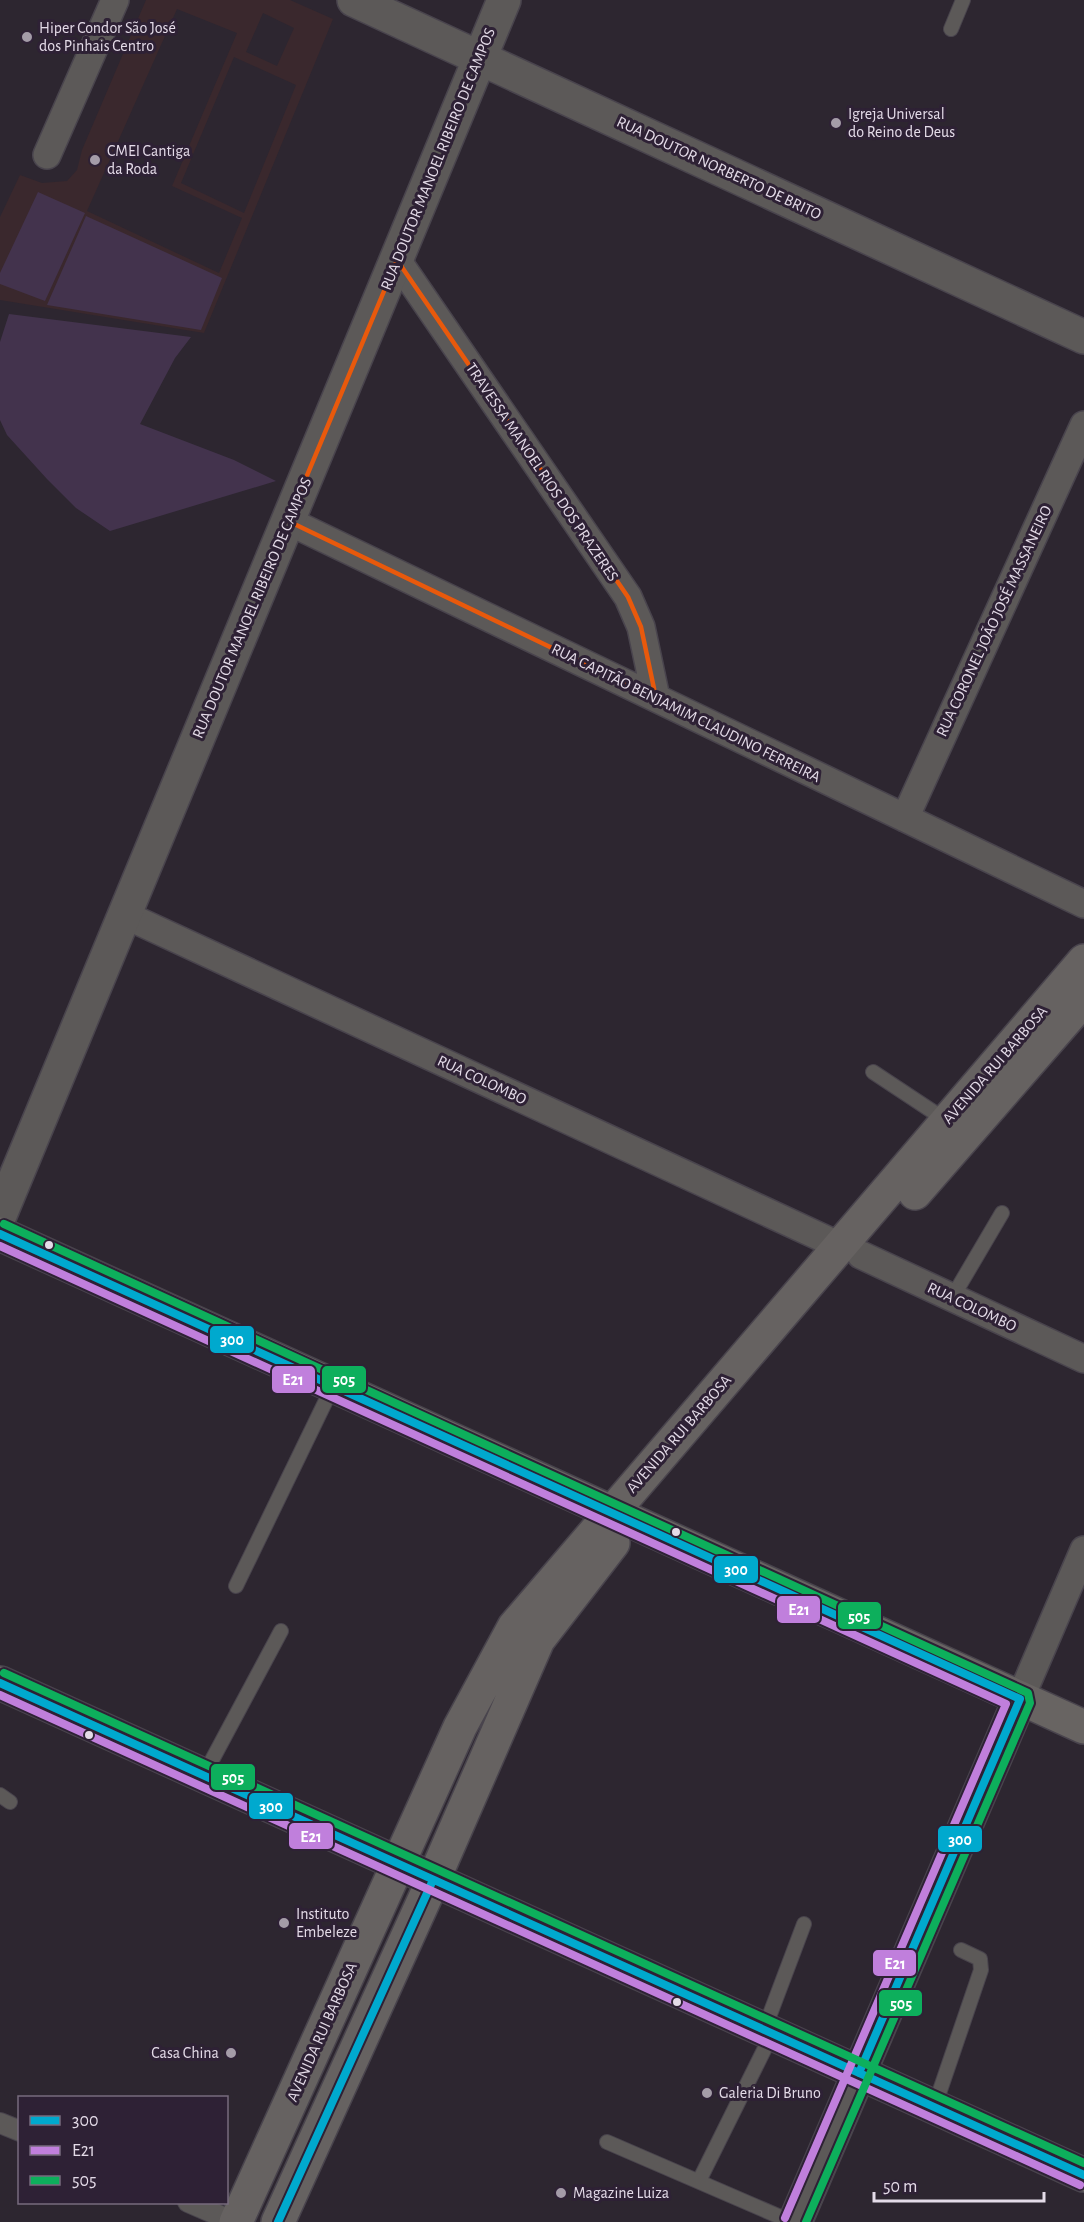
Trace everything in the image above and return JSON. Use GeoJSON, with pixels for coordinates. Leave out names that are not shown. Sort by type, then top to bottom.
{"type":"FeatureCollection","features":[{"type":"Feature","properties":{"kind":"main road","name":"AVENIDA RUI BARBOSA"},"geometry":{"type":"LineString","coordinates":[[851,1251],[947,1121],[1084,961]]}},
{"type":"Feature","properties":{"kind":"main road","name":"AVENIDA RUI BARBOSA"},"geometry":{"type":"LineString","coordinates":[[235,2222],[460,1726],[514,1627],[621,1517],[851,1251],[1084,999]]}},
{"type":"Feature","properties":{"kind":"main road"},"geometry":{"type":"LineString","coordinates":[[0,1234],[1084,1727]]}},
{"type":"Feature","properties":{"kind":"main road","name":"AVENIDA RUI BARBOSA"},"geometry":{"type":"LineString","coordinates":[[278,2222],[538,1641],[621,1517]]}},
{"type":"Feature","properties":{"kind":"main road"},"geometry":{"type":"LineString","coordinates":[[0,1683],[1084,2175]]}},
{"type":"Feature","properties":{"kind":"street"},"geometry":{"type":"LineString","coordinates":[[47,154],[115,0]]}},
{"type":"Feature","properties":{"kind":"street","name":"RUA DOUTOR NORBERTO DE BRITO"},"geometry":{"type":"LineString","coordinates":[[354,0],[1084,337]]}},
{"type":"Feature","properties":{"kind":"street","name":"RUA DOUTOR MANOEL RIBEIRO DE CAMPOS"},"geometry":{"type":"LineString","coordinates":[[0,1215],[504,0]]}},
{"type":"Feature","properties":{"kind":"street","name":"TRAVESSA MANOEL RIOS DOS PRAZERES"},"geometry":{"type":"LineString","coordinates":[[396,260],[628,597],[641,627],[656,698]]}},
{"type":"Feature","properties":{"kind":"street","name":"RUA CORONEL JOÃO JOSÉ MASSANEIRO"},"geometry":{"type":"LineString","coordinates":[[905,818],[1084,425]]}},
{"type":"Feature","properties":{"kind":"street","name":"RUA CAPITÃO BENJAMIM CLAUDINO FERREIRA"},"geometry":{"type":"LineString","coordinates":[[288,521],[1084,904]]}},
{"type":"Feature","properties":{"kind":"street","name":"RUA COLOMBO"},"geometry":{"type":"LineString","coordinates":[[124,915],[1084,1359]]}},
{"type":"Feature","properties":{"kind":"street"},"geometry":{"type":"LineString","coordinates":[[793,2222],[1084,1550]]}},
{"type":"Feature","properties":{"kind":"street"},"geometry":{"type":"LineString","coordinates":[[0,2122],[18,2130]]}},
{"type":"Feature","properties":{"kind":"street"},"geometry":{"type":"LineString","coordinates":[[193,2204],[235,2222]]}},
{"type":"Feature","properties":{"kind":"lane"},"geometry":{"type":"LineString","coordinates":[[951,29],[963,0]]}},
{"type":"Feature","properties":{"kind":"lane"},"geometry":{"type":"LineString","coordinates":[[873,1072],[947,1121]]}},
{"type":"Feature","properties":{"kind":"lane"},"geometry":{"type":"LineString","coordinates":[[952,1298],[1002,1213]]}},
{"type":"Feature","properties":{"kind":"lane"},"geometry":{"type":"LineString","coordinates":[[236,1586],[333,1386]]}},
{"type":"Feature","properties":{"kind":"lane"},"geometry":{"type":"LineString","coordinates":[[204,1776],[281,1632]]}},
{"type":"Feature","properties":{"kind":"lane"},"geometry":{"type":"LineString","coordinates":[[699,2181],[768,2032],[804,1924]]}},
{"type":"Feature","properties":{"kind":"lane"},"geometry":{"type":"LineString","coordinates":[[934,2108],[981,1970],[980,1959],[961,1950]]}},
{"type":"Feature","properties":{"kind":"lane"},"geometry":{"type":"LineString","coordinates":[[607,2142],[793,2222]]}},
{"type":"Feature","properties":{"kind":"highlighted area"},"geometry":{"type":"Polygon","coordinates":[[[397,260],[628,597],[641,627],[656,698],[317,535],[288,521],[397,260]]]}},
{"type":"Feature","properties":{"kind":"shaded area","name":"CMEI Cantiga da Roda"},"geometry":{"type":"Polygon","coordinates":[[[146,0],[290,0],[333,19],[204,333],[0,300],[0,217],[20,175],[42,183],[67,181],[77,170],[82,150],[146,0]],[[177,9],[87,211],[219,273],[242,218],[172,186],[237,33],[177,9]],[[263,13],[246,52],[277,66],[294,28],[263,13]],[[234,57],[181,183],[244,213],[296,85],[234,57]]]}},
{"type":"Feature","properties":{"kind":"shaded area"},"geometry":{"type":"Polygon","coordinates":[[[38,192],[85,213],[45,301],[0,284],[0,273],[38,192]]]}},
{"type":"Feature","properties":{"kind":"shaded area"},"geometry":{"type":"Polygon","coordinates":[[[86,216],[222,278],[201,330],[47,305],[86,216]]]}},
{"type":"Feature","properties":{"kind":"shaded area"},"geometry":{"type":"Polygon","coordinates":[[[9,314],[191,337],[175,358],[140,424],[234,460],[276,481],[110,531],[76,508],[47,479],[7,435],[0,420],[0,342],[9,314]]]}},
{"type":"Feature","properties":{"kind":"transit line","name":"505"},"geometry":{"type":"LineString","coordinates":[[4,1224],[1028,1693],[1030,1703],[806,2222]]}},
{"type":"Feature","properties":{"kind":"transit line","name":"300"},"geometry":{"type":"LineString","coordinates":[[0,1234],[1020,1699],[859,2073]]}},
{"type":"Feature","properties":{"kind":"transit line","name":"E21"},"geometry":{"type":"LineString","coordinates":[[0,1246],[1006,1704],[785,2218]]}},
{"type":"Feature","properties":{"kind":"transit line","name":"505"},"geometry":{"type":"LineString","coordinates":[[4,1673],[1084,2163]]}},
{"type":"Feature","properties":{"kind":"transit line","name":"300"},"geometry":{"type":"LineString","coordinates":[[0,1683],[1084,2175]]}},
{"type":"Feature","properties":{"kind":"transit line","name":"E21"},"geometry":{"type":"LineString","coordinates":[[0,1695],[1080,2185]]}},
{"type":"Feature","properties":{"kind":"transit line","name":"300"},"geometry":{"type":"LineString","coordinates":[[278,2222],[433,1880]]}},
{"type":"Feature","properties":{"kind":"place","name":"Hiper Condor São José dos Pinhais Centro"},"geometry":{"type":"Point","coordinates":[27,37]}},
{"type":"Feature","properties":{"kind":"place","name":"Igreja Universal do Reino de Deus"},"geometry":{"type":"Point","coordinates":[836,123]}},
{"type":"Feature","properties":{"kind":"place","name":"CMEI Cantiga da Roda"},"geometry":{"type":"Point","coordinates":[95,160]}},
{"type":"Feature","properties":{"kind":"place","name":"Instituto Embeleze"},"geometry":{"type":"Point","coordinates":[284,1923]}},
{"type":"Feature","properties":{"kind":"place","name":"Casa China"},"geometry":{"type":"Point","coordinates":[231,2053]}},
{"type":"Feature","properties":{"kind":"place","name":"Galeria Di Bruno"},"geometry":{"type":"Point","coordinates":[707,2093]}},
{"type":"Feature","properties":{"kind":"place","name":"Magazine Luiza"},"geometry":{"type":"Point","coordinates":[561,2193]}}]}
